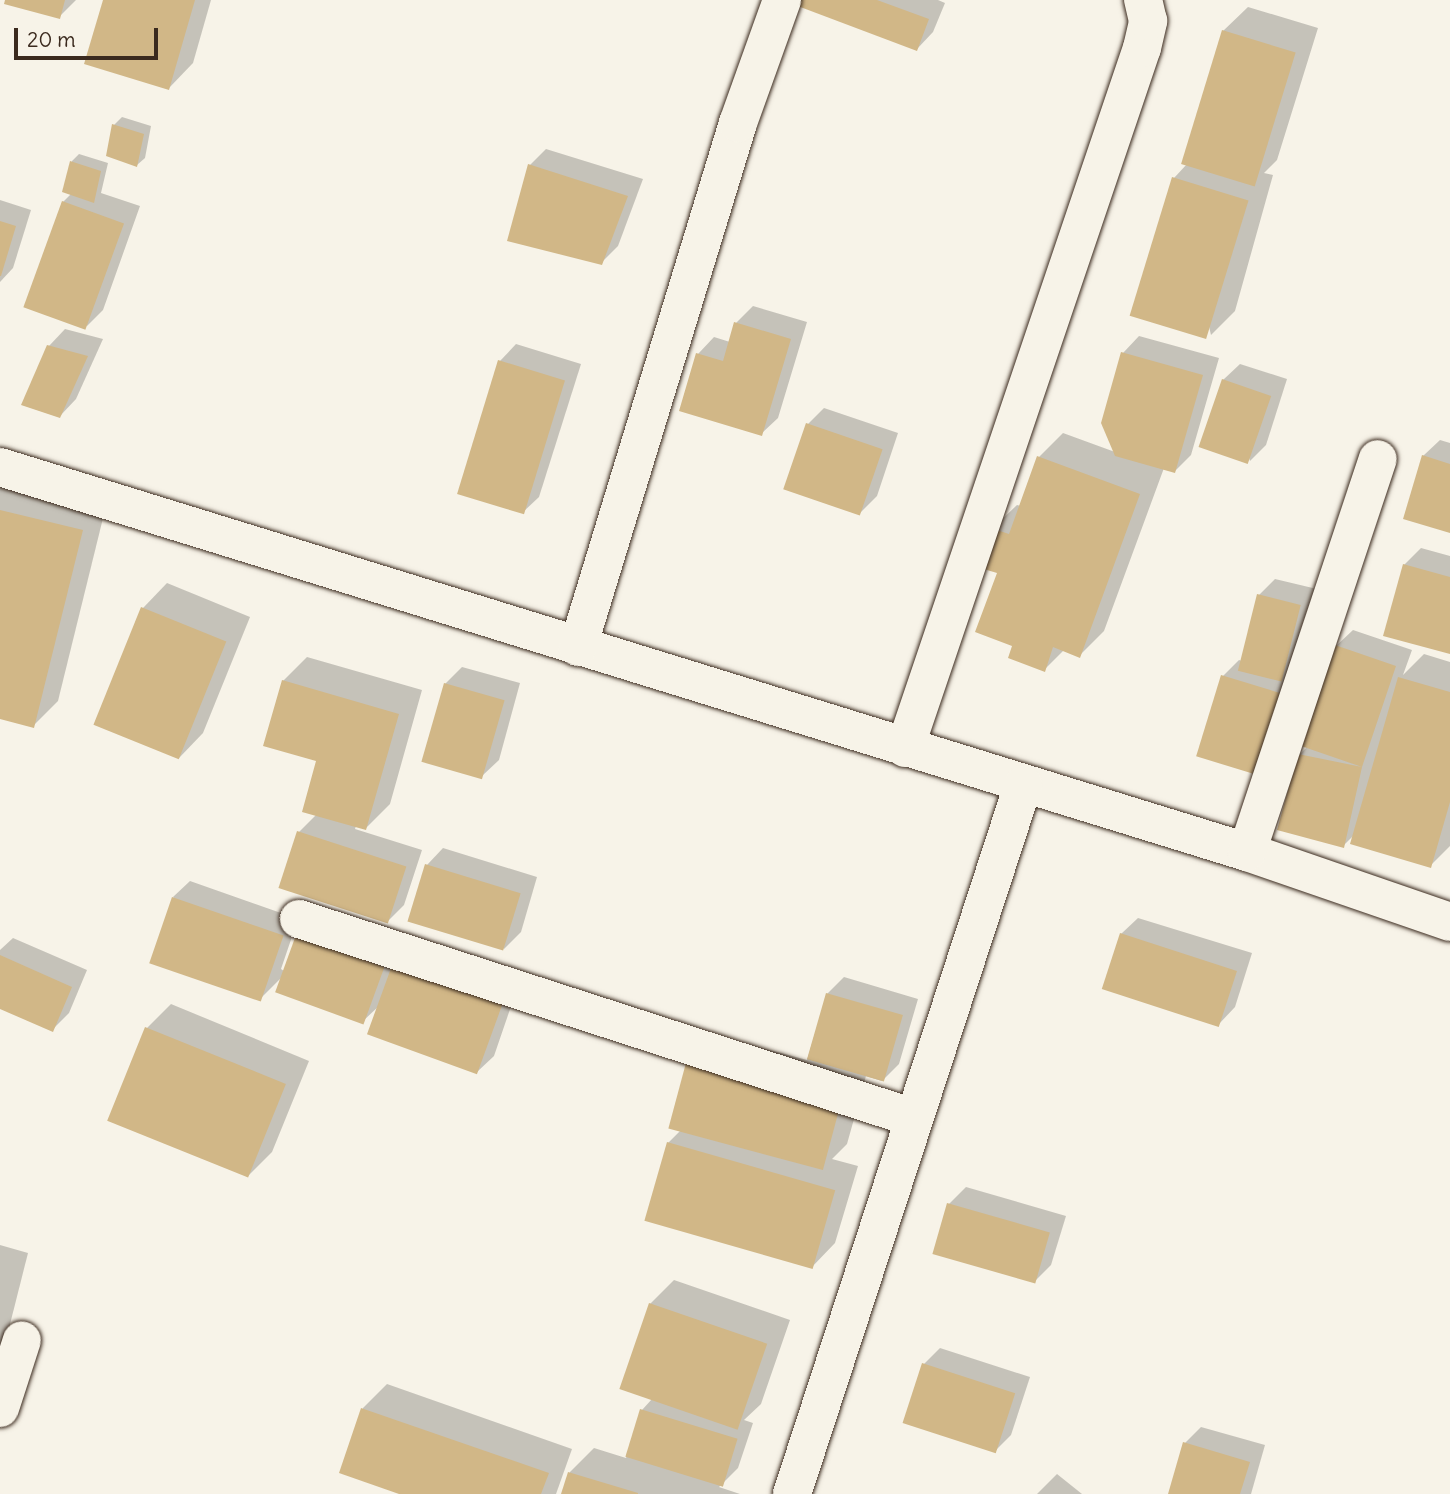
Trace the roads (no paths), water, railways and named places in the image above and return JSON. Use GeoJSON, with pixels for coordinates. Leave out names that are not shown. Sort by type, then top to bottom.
{"type":"FeatureCollection","features":[{"type":"Feature","properties":{"kind":"street"},"geometry":{"type":"LineString","coordinates":[[578,647],[738,123],[782,0]]}},
{"type":"Feature","properties":{"kind":"street"},"geometry":{"type":"LineString","coordinates":[[905,748],[1142,48],[1148,21],[1143,0]]}},
{"type":"Feature","properties":{"kind":"street"},"geometry":{"type":"LineString","coordinates":[[1247,852],[1378,459]]}},
{"type":"Feature","properties":{"kind":"street"},"geometry":{"type":"LineString","coordinates":[[0,467],[1247,852],[1450,922]]}},
{"type":"Feature","properties":{"kind":"street"},"geometry":{"type":"LineString","coordinates":[[792,1494],[1023,785]]}},
{"type":"Feature","properties":{"kind":"street"},"geometry":{"type":"LineString","coordinates":[[299,919],[914,1118]]}},
{"type":"Feature","properties":{"kind":"street"},"geometry":{"type":"LineString","coordinates":[[0,1408],[22,1340]]}}]}
